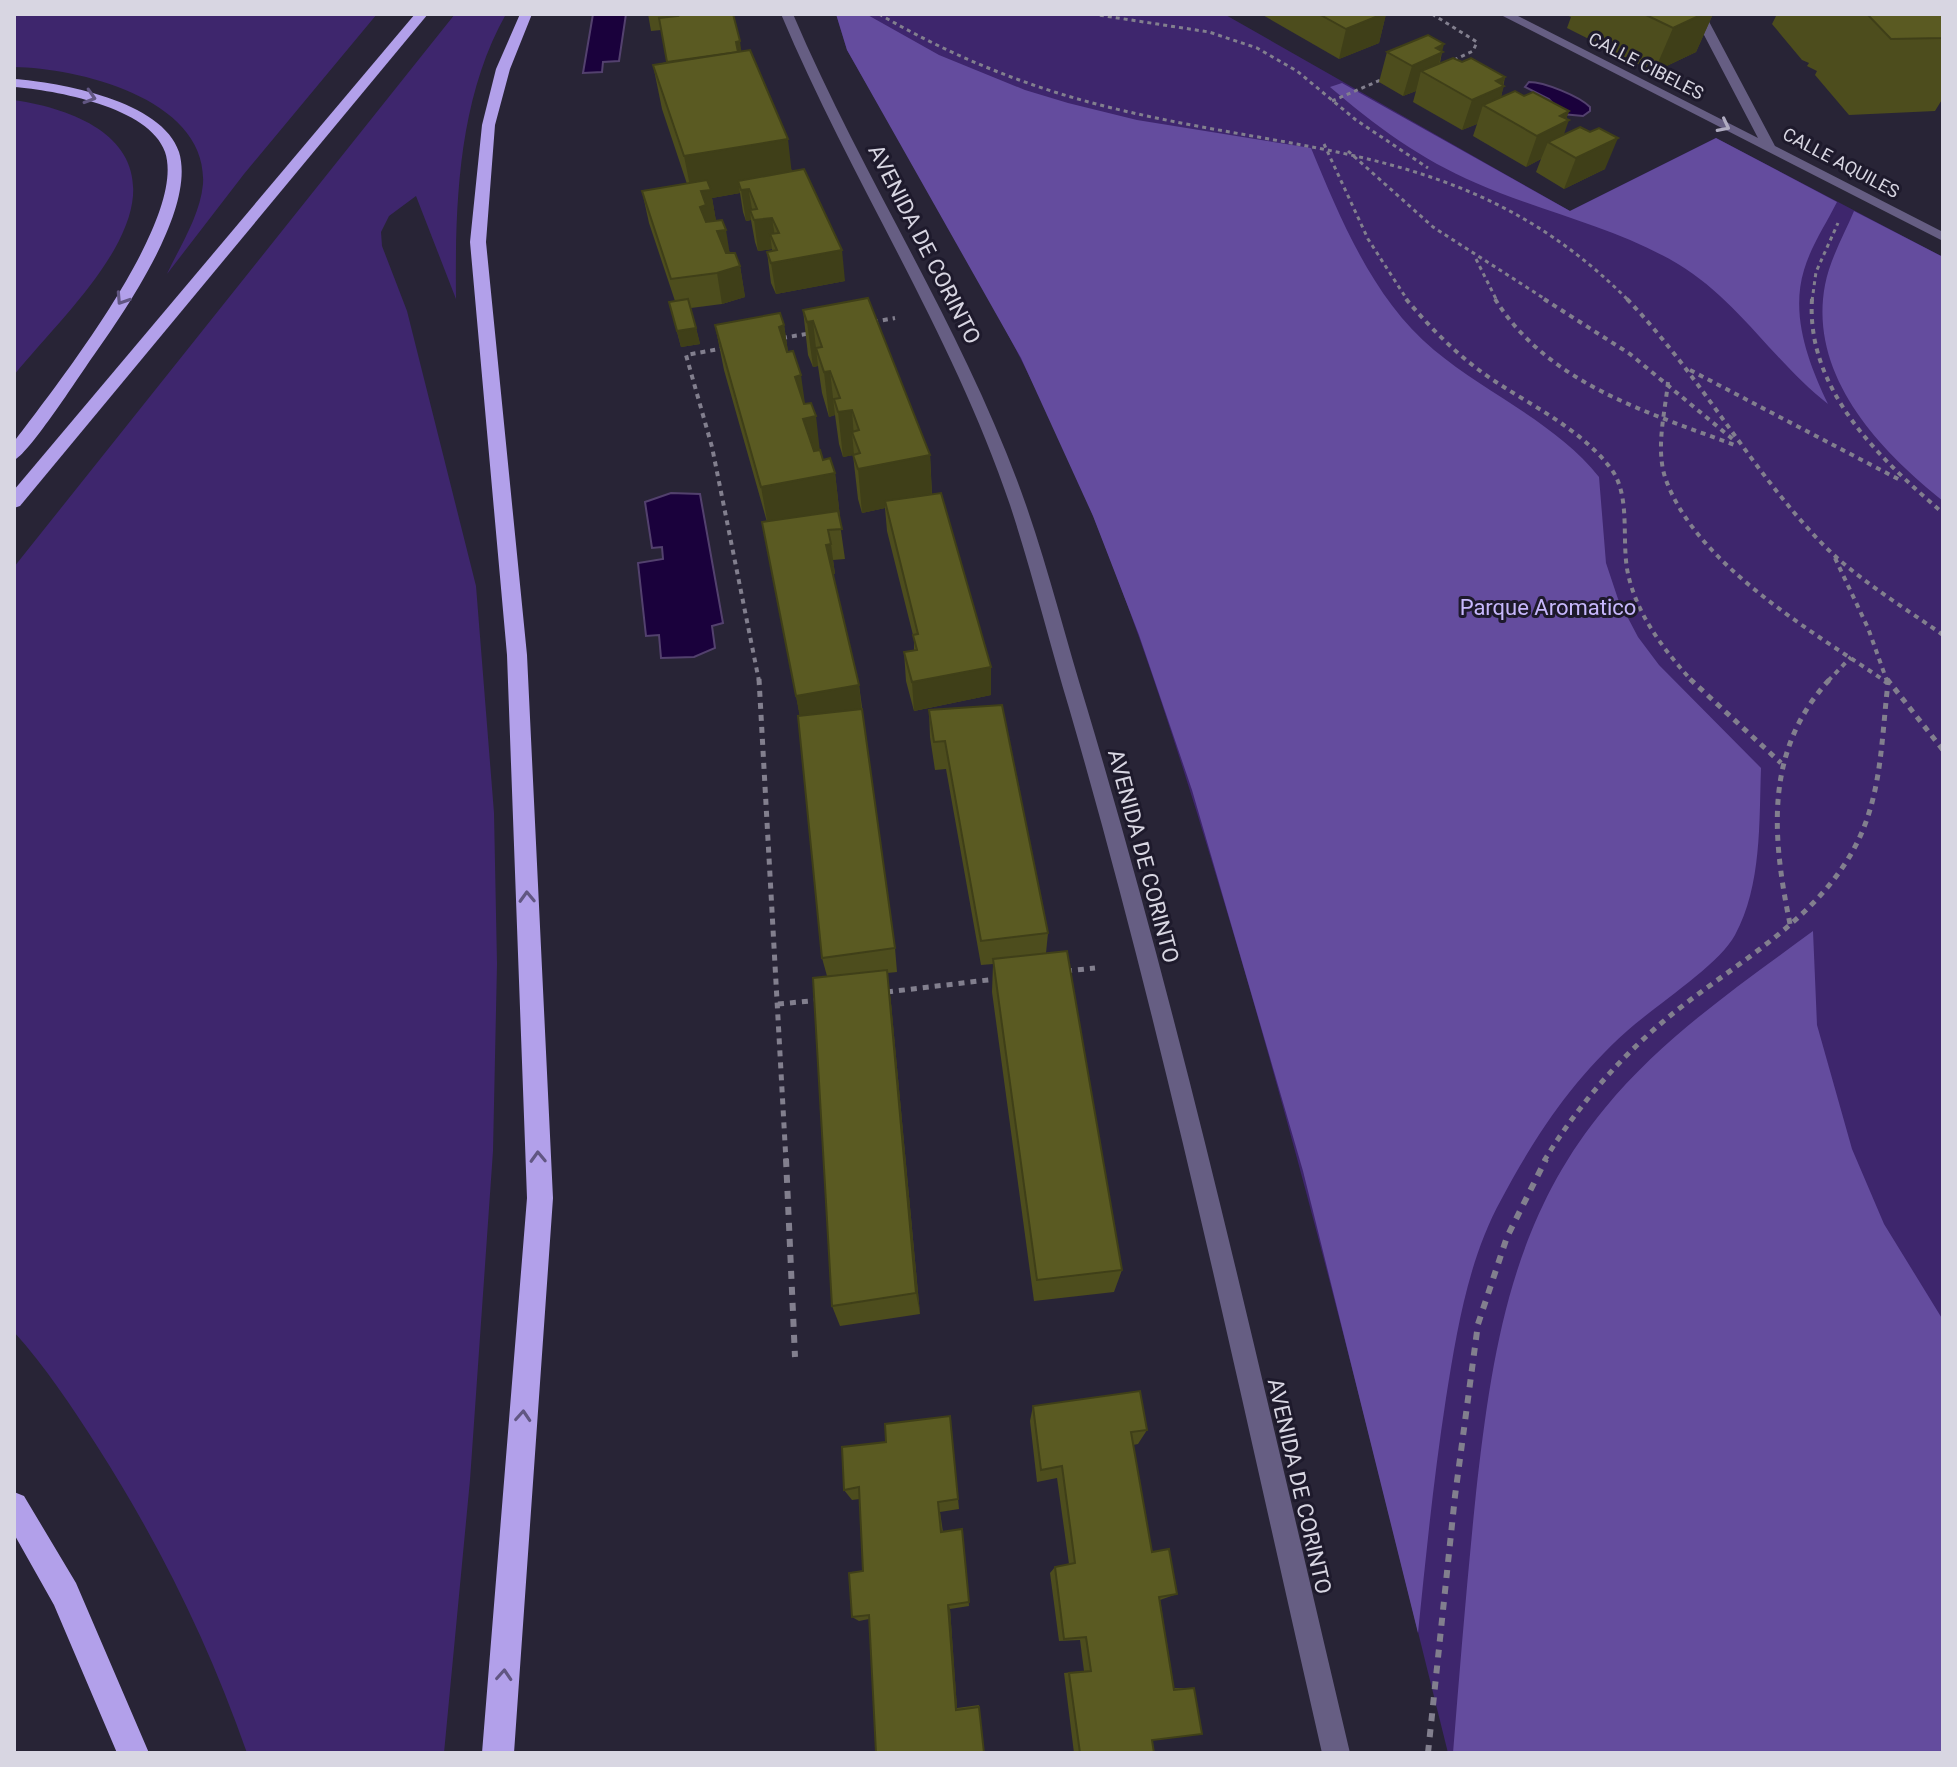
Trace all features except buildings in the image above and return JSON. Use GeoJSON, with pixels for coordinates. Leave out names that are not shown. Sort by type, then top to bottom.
{"type":"FeatureCollection","features":[{"type":"Feature","properties":{"kind":"highway"},"geometry":{"type":"LineString","coordinates":[[14,502],[422,14]]}},
{"type":"Feature","properties":{"kind":"highway"},"geometry":{"type":"LineString","coordinates":[[498,1753],[540,1198],[517,655],[478,242],[479,175],[498,80],[526,14]]}},
{"type":"Feature","properties":{"kind":"highway"},"geometry":{"type":"LineString","coordinates":[[14,83],[40,83],[116,105],[145,123],[172,151],[174,173],[166,213],[144,265],[14,454]]}},
{"type":"Feature","properties":{"kind":"highway"},"geometry":{"type":"LineString","coordinates":[[14,1506],[65,1594],[133,1753]]}},
{"type":"Feature","properties":{"kind":"street","name":"AVENIDA DE CORINTO"},"geometry":{"type":"LineString","coordinates":[[787,14],[820,92],[942,322],[1017,503],[1126,871],[1219,1249],[1336,1753]]}},
{"type":"Feature","properties":{"kind":"street","name":"CALLE CIBELES"},"geometry":{"type":"LineString","coordinates":[[1505,14],[1770,149]]}},
{"type":"Feature","properties":{"kind":"street","name":"CALLE AQUILES"},"geometry":{"type":"LineString","coordinates":[[1699,14],[1770,149],[1943,237]]}},
{"type":"Feature","properties":{"kind":"path"},"geometry":{"type":"LineString","coordinates":[[879,14],[946,52],[1045,90],[1140,114],[1324,144],[1435,173]]}},
{"type":"Feature","properties":{"kind":"path"},"geometry":{"type":"LineString","coordinates":[[1092,14],[1209,32],[1276,57],[1377,136],[1435,173],[1504,205],[1559,240],[1627,299],[1689,369],[1742,447],[1834,557],[1868,628],[1888,683],[1883,760],[1876,796],[1860,837],[1832,884],[1791,925],[1685,1003],[1589,1095],[1555,1144],[1516,1213],[1484,1298],[1472,1363],[1446,1568],[1428,1753]]}},
{"type":"Feature","properties":{"kind":"path"},"geometry":{"type":"LineString","coordinates":[[1432,14],[1468,34],[1478,44],[1473,51],[1443,65]]}},
{"type":"Feature","properties":{"kind":"path"},"geometry":{"type":"LineString","coordinates":[[1332,101],[1394,75]]}},
{"type":"Feature","properties":{"kind":"path"},"geometry":{"type":"LineString","coordinates":[[1324,144],[1348,203],[1384,271],[1419,318],[1478,370],[1575,434],[1597,453],[1615,475],[1620,485],[1627,564],[1640,607],[1675,661],[1781,763]]}},
{"type":"Feature","properties":{"kind":"path"},"geometry":{"type":"LineString","coordinates":[[1346,149],[1394,197],[1476,259],[1593,329],[1668,382],[1742,447]]}},
{"type":"Feature","properties":{"kind":"path"},"geometry":{"type":"LineString","coordinates":[[1841,219],[1814,279],[1812,319],[1816,346],[1835,397],[1866,443],[1907,484],[1943,513]]}},
{"type":"Feature","properties":{"kind":"path"},"geometry":{"type":"LineString","coordinates":[[1476,259],[1477,266],[1507,316],[1543,354],[1601,391],[1742,447]]}},
{"type":"Feature","properties":{"kind":"path"},"geometry":{"type":"LineString","coordinates":[[861,324],[896,317]]}},
{"type":"Feature","properties":{"kind":"path"},"geometry":{"type":"LineString","coordinates":[[774,340],[817,332]]}},
{"type":"Feature","properties":{"kind":"path"},"geometry":{"type":"LineString","coordinates":[[730,347],[686,355],[712,447],[759,677],[795,1357]]}},
{"type":"Feature","properties":{"kind":"path"},"geometry":{"type":"LineString","coordinates":[[1689,369],[1907,484]]}},
{"type":"Feature","properties":{"kind":"path"},"geometry":{"type":"LineString","coordinates":[[1668,382],[1662,452],[1666,479],[1684,518],[1707,546],[1736,571],[1888,683],[1943,750]]}},
{"type":"Feature","properties":{"kind":"path"},"geometry":{"type":"LineString","coordinates":[[1834,557],[1943,635]]}},
{"type":"Feature","properties":{"kind":"path"},"geometry":{"type":"LineString","coordinates":[[1791,925],[1772,815],[1781,763],[1807,704],[1851,657]]}},
{"type":"Feature","properties":{"kind":"path"},"geometry":{"type":"LineString","coordinates":[[1057,972],[1095,968]]}},
{"type":"Feature","properties":{"kind":"path"},"geometry":{"type":"LineString","coordinates":[[871,994],[1011,978]]}},
{"type":"Feature","properties":{"kind":"path"},"geometry":{"type":"LineString","coordinates":[[778,1004],[825,999]]}},
{"type":"Feature","properties":{"kind":"green space"},"geometry":{"type":"Polygon","coordinates":[[[14,14],[377,14],[244,174],[167,274],[194,219],[203,184],[199,155],[185,130],[163,110],[135,94],[104,82],[72,74],[14,67],[14,14]]]}},
{"type":"Feature","properties":{"kind":"green space"},"geometry":{"type":"Polygon","coordinates":[[[455,14],[506,14],[490,47],[469,116],[459,189],[456,299],[416,196],[389,216],[381,232],[382,246],[407,311],[476,586],[494,813],[497,964],[493,1151],[470,1480],[444,1753],[247,1753],[216,1673],[162,1557],[97,1446],[37,1359],[14,1332],[14,567],[455,14]]]}},
{"type":"Feature","properties":{"kind":"green space","name":"Parque Aromatico"},"geometry":{"type":"Polygon","coordinates":[[[836,14],[1224,14],[1570,211],[1716,138],[1943,257],[1943,1753],[1448,1753],[1297,1157],[1190,792],[1135,627],[1094,518],[1040,397],[979,280],[847,50],[836,14]]]}},
{"type":"Feature","properties":{"kind":"green space"},"geometry":{"type":"Polygon","coordinates":[[[836,14],[866,14],[939,55],[1025,90],[1068,103],[1137,120],[1311,148],[1361,257],[1376,283],[1412,330],[1455,366],[1563,441],[1599,477],[1606,563],[1618,599],[1638,637],[1659,665],[1761,768],[1755,874],[1744,916],[1735,935],[1701,972],[1607,1049],[1572,1089],[1514,1176],[1480,1247],[1460,1321],[1446,1398],[1418,1633],[1303,1171],[1192,790],[1139,635],[1093,516],[1021,358],[847,50],[836,14]]]}},
{"type":"Feature","properties":{"kind":"green space"},"geometry":{"type":"Polygon","coordinates":[[[1342,83],[1570,211],[1716,138],[1837,202],[1807,261],[1799,305],[1808,356],[1828,404],[1719,295],[1678,264],[1630,240],[1501,193],[1437,164],[1381,128],[1330,87],[1342,83]]]}},
{"type":"Feature","properties":{"kind":"green space"},"geometry":{"type":"Polygon","coordinates":[[[14,100],[45,106],[98,128],[116,145],[129,165],[133,189],[129,217],[104,267],[14,375],[14,100]]]}},
{"type":"Feature","properties":{"kind":"green space"},"geometry":{"type":"Polygon","coordinates":[[[1854,211],[1943,257],[1943,501],[1873,434],[1838,379],[1827,350],[1823,318],[1825,285],[1854,211]]]}},
{"type":"Feature","properties":{"kind":"green space"},"geometry":{"type":"Polygon","coordinates":[[[1813,931],[1817,1025],[1852,1149],[1884,1224],[1943,1320],[1943,1753],[1453,1753],[1476,1493],[1490,1389],[1511,1290],[1547,1196],[1573,1151],[1605,1108],[1652,1058],[1703,1013],[1813,931]]]}},
{"type":"Feature","properties":{"kind":"shaded area"},"geometry":{"type":"Polygon","coordinates":[[[593,14],[626,14],[619,61],[603,62],[602,72],[583,73],[593,14]]]}},
{"type":"Feature","properties":{"kind":"shaded area"},"geometry":{"type":"Polygon","coordinates":[[[1529,82],[1570,94],[1590,107],[1590,111],[1583,116],[1562,114],[1549,99],[1525,87],[1529,82]]]}},
{"type":"Feature","properties":{"kind":"shaded area"},"geometry":{"type":"Polygon","coordinates":[[[671,493],[700,494],[723,623],[712,626],[715,648],[694,657],[661,658],[659,635],[646,636],[638,563],[663,559],[662,547],[652,548],[645,502],[671,493]]]}}]}
